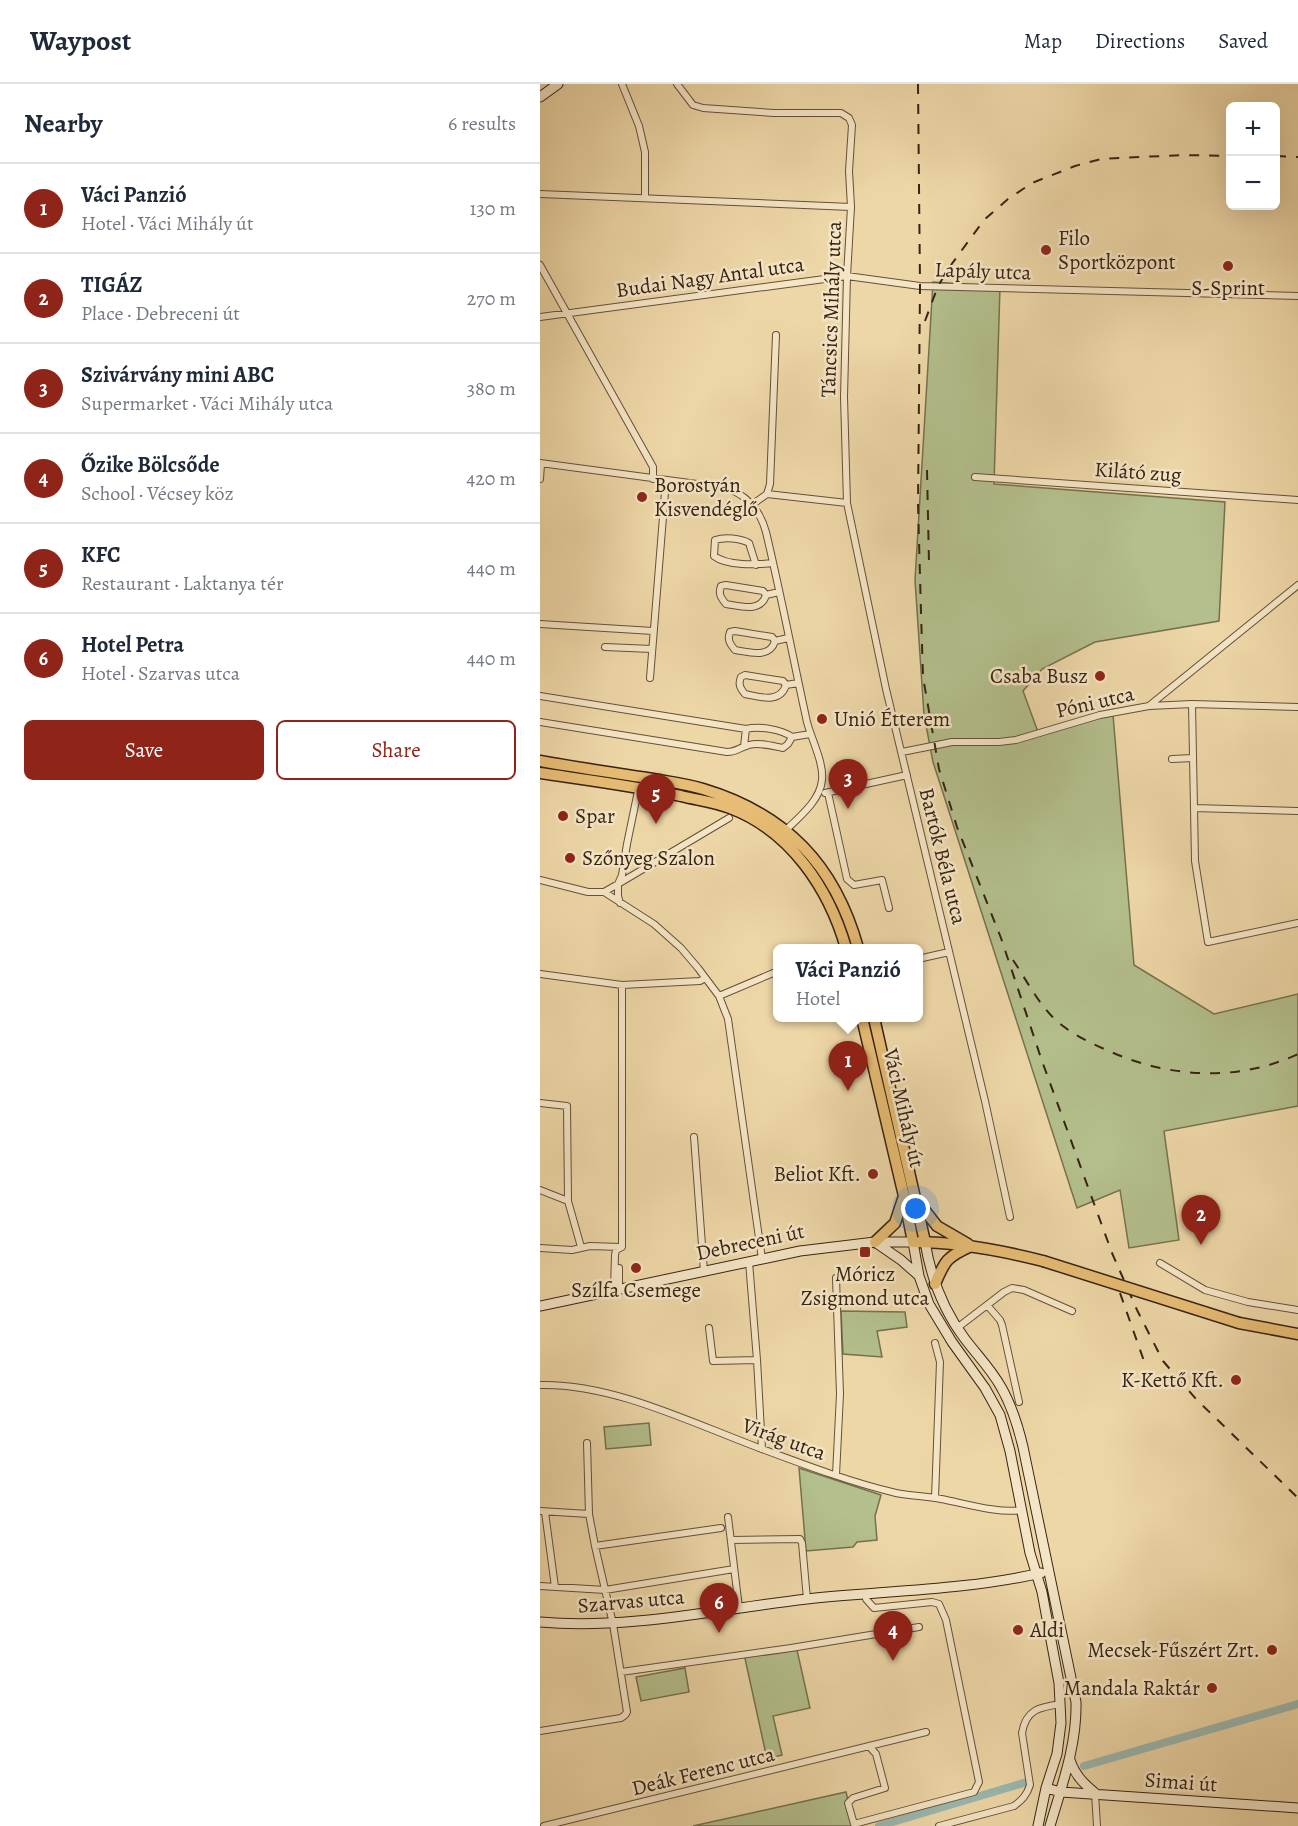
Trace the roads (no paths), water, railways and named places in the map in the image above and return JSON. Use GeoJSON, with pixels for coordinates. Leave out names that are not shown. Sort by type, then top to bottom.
{"type":"FeatureCollection","features":[{"type":"Feature","properties":{"kind":"main road"},"geometry":{"type":"LineString","coordinates":[[540,97],[558,84]]}},
{"type":"Feature","properties":{"kind":"main road"},"geometry":{"type":"LineString","coordinates":[[540,761],[640,783],[730,808],[782,834],[816,861],[836,890],[850,921],[857,944]]}},
{"type":"Feature","properties":{"kind":"main road"},"geometry":{"type":"LineString","coordinates":[[540,772],[640,783]]}},
{"type":"Feature","properties":{"kind":"main road"},"geometry":{"type":"LineString","coordinates":[[782,834],[823,891],[845,944]]}},
{"type":"Feature","properties":{"kind":"main road","name":"Váci Mihály út"},"geometry":{"type":"LineString","coordinates":[[863,1022],[910,1196],[925,1242]]}},
{"type":"Feature","properties":{"kind":"main road","name":"Váci Mihály út"},"geometry":{"type":"LineString","coordinates":[[875,1022],[910,1196],[913,1242]]}},
{"type":"Feature","properties":{"kind":"main road"},"geometry":{"type":"LineString","coordinates":[[910,1196],[894,1223],[875,1242],[919,1276]]}},
{"type":"Feature","properties":{"kind":"main road","name":"Debreceni út"},"geometry":{"type":"LineString","coordinates":[[910,1196],[937,1226],[971,1246]]}},
{"type":"Feature","properties":{"kind":"main road","name":"Debreceni út"},"geometry":{"type":"LineString","coordinates":[[540,1306],[833,1246],[875,1242],[925,1242],[1000,1250],[1043,1261],[1239,1323],[1298,1334]]}},
{"type":"Feature","properties":{"kind":"main road"},"geometry":{"type":"LineString","coordinates":[[913,1242],[925,1295],[939,1324],[985,1388],[1000,1415],[1010,1451],[1030,1553],[1042,1592],[1061,1704],[1057,1754],[1046,1788],[1038,1826]]}},
{"type":"Feature","properties":{"kind":"main road"},"geometry":{"type":"LineString","coordinates":[[925,1242],[935,1284],[944,1306],[957,1328],[996,1379],[1014,1412],[1050,1571],[1076,1702],[1077,1721],[1070,1758],[1050,1826]]}},
{"type":"Feature","properties":{"kind":"main road"},"geometry":{"type":"LineString","coordinates":[[935,1284],[943,1265],[952,1255],[971,1246]]}},
{"type":"Feature","properties":{"kind":"main road","name":"Szarvas utca"},"geometry":{"type":"LineString","coordinates":[[540,1622],[566,1625],[613,1624],[807,1599],[968,1584],[1050,1571]]}},
{"type":"Feature","properties":{"kind":"main road"},"geometry":{"type":"LineString","coordinates":[[1070,1758],[1078,1778],[1095,1794]]}},
{"type":"Feature","properties":{"kind":"main road","name":"Simai út"},"geometry":{"type":"LineString","coordinates":[[1046,1788],[1061,1792],[1298,1808]]}},
{"type":"Feature","properties":{"kind":"street"},"geometry":{"type":"LineString","coordinates":[[622,84],[639,126],[645,153],[645,198]]}},
{"type":"Feature","properties":{"kind":"street","name":"Táncsics Mihály utca"},"geometry":{"type":"LineString","coordinates":[[677,84],[693,105],[703,108],[774,113],[842,113],[849,118],[852,125],[844,398],[847,503]]}},
{"type":"Feature","properties":{"kind":"street"},"geometry":{"type":"LineString","coordinates":[[540,194],[851,207]]}},
{"type":"Feature","properties":{"kind":"street"},"geometry":{"type":"LineString","coordinates":[[540,265],[653,467],[653,479]]}},
{"type":"Feature","properties":{"kind":"street","name":"Budai Nagy Antal utca"},"geometry":{"type":"LineString","coordinates":[[540,317],[847,276],[920,286]]}},
{"type":"Feature","properties":{"kind":"street","name":"Lapály utca"},"geometry":{"type":"LineString","coordinates":[[920,286],[1298,296]]}},
{"type":"Feature","properties":{"kind":"street"},"geometry":{"type":"LineString","coordinates":[[753,504],[767,494],[770,484],[776,335]]}},
{"type":"Feature","properties":{"kind":"street"},"geometry":{"type":"LineString","coordinates":[[540,479],[541,464],[727,488],[740,493],[753,504],[762,520],[773,563],[798,683],[822,780],[813,802],[782,834]]}},
{"type":"Feature","properties":{"kind":"street","name":"Kilátó zug"},"geometry":{"type":"LineString","coordinates":[[975,477],[1298,500]]}},
{"type":"Feature","properties":{"kind":"street"},"geometry":{"type":"LineString","coordinates":[[650,678],[666,480]]}},
{"type":"Feature","properties":{"kind":"street"},"geometry":{"type":"LineString","coordinates":[[767,494],[847,503]]}},
{"type":"Feature","properties":{"kind":"street","name":"Bartók Béla utca"},"geometry":{"type":"LineString","coordinates":[[847,503],[886,689],[985,1101],[1010,1217]]}},
{"type":"Feature","properties":{"kind":"street"},"geometry":{"type":"LineString","coordinates":[[756,565],[749,543],[743,540],[721,538],[715,540],[714,556],[720,561],[756,565],[773,563]]}},
{"type":"Feature","properties":{"kind":"street"},"geometry":{"type":"LineString","coordinates":[[726,585],[763,591],[766,595],[762,603],[751,608],[726,604],[720,597],[719,591],[721,586],[726,585]]}},
{"type":"Feature","properties":{"kind":"street"},"geometry":{"type":"LineString","coordinates":[[1149,706],[1298,585]]}},
{"type":"Feature","properties":{"kind":"street"},"geometry":{"type":"LineString","coordinates":[[766,595],[779,592]]}},
{"type":"Feature","properties":{"kind":"street"},"geometry":{"type":"LineString","coordinates":[[540,624],[654,631]]}},
{"type":"Feature","properties":{"kind":"street"},"geometry":{"type":"LineString","coordinates":[[735,631],[772,637],[775,641],[771,649],[760,654],[735,650],[729,643],[729,637],[730,632],[735,631]]}},
{"type":"Feature","properties":{"kind":"street"},"geometry":{"type":"LineString","coordinates":[[775,641],[788,638]]}},
{"type":"Feature","properties":{"kind":"street"},"geometry":{"type":"LineString","coordinates":[[605,647],[652,649]]}},
{"type":"Feature","properties":{"kind":"street"},"geometry":{"type":"LineString","coordinates":[[745,675],[783,681],[786,685],[782,693],[771,698],[745,694],[739,681],[745,675]]}},
{"type":"Feature","properties":{"kind":"street"},"geometry":{"type":"LineString","coordinates":[[786,685],[798,683]]}},
{"type":"Feature","properties":{"kind":"street"},"geometry":{"type":"LineString","coordinates":[[540,696],[746,729],[754,727],[787,733],[792,737],[810,734]]}},
{"type":"Feature","properties":{"kind":"street"},"geometry":{"type":"LineString","coordinates":[[1192,704],[1195,861],[1208,942],[1298,923]]}},
{"type":"Feature","properties":{"kind":"street","name":"Póni utca"},"geometry":{"type":"LineString","coordinates":[[902,752],[951,742],[1016,740],[1100,715],[1149,706],[1192,704],[1298,707]]}},
{"type":"Feature","properties":{"kind":"street"},"geometry":{"type":"LineString","coordinates":[[540,722],[726,752],[735,752],[753,743],[783,748],[792,737]]}},
{"type":"Feature","properties":{"kind":"street"},"geometry":{"type":"LineString","coordinates":[[744,746],[746,729]]}},
{"type":"Feature","properties":{"kind":"street"},"geometry":{"type":"LineString","coordinates":[[1172,759],[1193,758]]}},
{"type":"Feature","properties":{"kind":"street"},"geometry":{"type":"LineString","coordinates":[[819,792],[828,793],[907,776]]}},
{"type":"Feature","properties":{"kind":"street"},"geometry":{"type":"LineString","coordinates":[[620,903],[618,884],[622,875],[640,783]]}},
{"type":"Feature","properties":{"kind":"street"},"geometry":{"type":"LineString","coordinates":[[828,793],[848,879],[854,885],[882,880],[889,908]]}},
{"type":"Feature","properties":{"kind":"street"},"geometry":{"type":"LineString","coordinates":[[1194,808],[1298,811]]}},
{"type":"Feature","properties":{"kind":"street"},"geometry":{"type":"LineString","coordinates":[[540,880],[588,892],[604,892],[729,818]]}},
{"type":"Feature","properties":{"kind":"street"},"geometry":{"type":"LineString","coordinates":[[604,892],[654,924],[681,948],[719,996],[729,1019],[762,1259]]}},
{"type":"Feature","properties":{"kind":"street"},"geometry":{"type":"LineString","coordinates":[[923,958],[949,952]]}},
{"type":"Feature","properties":{"kind":"street"},"geometry":{"type":"LineString","coordinates":[[719,996],[773,973]]}},
{"type":"Feature","properties":{"kind":"street"},"geometry":{"type":"LineString","coordinates":[[540,974],[622,985],[699,981],[705,978]]}},
{"type":"Feature","properties":{"kind":"street"},"geometry":{"type":"LineString","coordinates":[[617,1289],[622,985]]}},
{"type":"Feature","properties":{"kind":"street"},"geometry":{"type":"LineString","coordinates":[[540,1103],[567,1106],[568,1201],[581,1247]]}},
{"type":"Feature","properties":{"kind":"street"},"geometry":{"type":"LineString","coordinates":[[694,1137],[704,1272]]}},
{"type":"Feature","properties":{"kind":"street"},"geometry":{"type":"LineString","coordinates":[[540,1190],[568,1201]]}},
{"type":"Feature","properties":{"kind":"street"},"geometry":{"type":"LineString","coordinates":[[540,1248],[572,1250],[590,1246],[619,1248]]}},
{"type":"Feature","properties":{"kind":"street"},"geometry":{"type":"LineString","coordinates":[[750,1262],[762,1449]]}},
{"type":"Feature","properties":{"kind":"street"},"geometry":{"type":"LineString","coordinates":[[1160,1263],[1205,1290],[1248,1302],[1298,1310]]}},
{"type":"Feature","properties":{"kind":"street"},"geometry":{"type":"LineString","coordinates":[[836,1278],[840,1394],[836,1475]]}},
{"type":"Feature","properties":{"kind":"street"},"geometry":{"type":"LineString","coordinates":[[957,1328],[1012,1288],[1024,1290],[1072,1311]]}},
{"type":"Feature","properties":{"kind":"street"},"geometry":{"type":"LineString","coordinates":[[987,1305],[1002,1325],[1019,1402]]}},
{"type":"Feature","properties":{"kind":"street"},"geometry":{"type":"LineString","coordinates":[[710,1328],[713,1361],[758,1360]]}},
{"type":"Feature","properties":{"kind":"street"},"geometry":{"type":"LineString","coordinates":[[935,1343],[940,1362],[935,1498]]}},
{"type":"Feature","properties":{"kind":"street","name":"Virág utca"},"geometry":{"type":"LineString","coordinates":[[540,1385],[592,1391],[632,1400],[762,1449],[896,1493],[1006,1511],[1021,1510]]}},
{"type":"Feature","properties":{"kind":"street"},"geometry":{"type":"LineString","coordinates":[[540,1731],[621,1718],[627,1712],[613,1624],[594,1546],[589,1514],[587,1443]]}},
{"type":"Feature","properties":{"kind":"street"},"geometry":{"type":"LineString","coordinates":[[555,1587],[542,1512],[589,1514]]}},
{"type":"Feature","properties":{"kind":"street"},"geometry":{"type":"LineString","coordinates":[[728,1517],[739,1608]]}},
{"type":"Feature","properties":{"kind":"street"},"geometry":{"type":"LineString","coordinates":[[594,1546],[721,1528]]}},
{"type":"Feature","properties":{"kind":"street"},"geometry":{"type":"LineString","coordinates":[[731,1540],[800,1539],[807,1599]]}},
{"type":"Feature","properties":{"kind":"street"},"geometry":{"type":"LineString","coordinates":[[540,1586],[605,1590],[734,1569]]}},
{"type":"Feature","properties":{"kind":"street"},"geometry":{"type":"LineString","coordinates":[[867,1593],[866,1599],[874,1608],[932,1602],[939,1604],[946,1620],[979,1782],[974,1792],[861,1824],[854,1824],[848,1803],[853,1798],[885,1788],[876,1754],[869,1746]]}},
{"type":"Feature","properties":{"kind":"street"},"geometry":{"type":"LineString","coordinates":[[621,1672],[919,1627]]}},
{"type":"Feature","properties":{"kind":"street"},"geometry":{"type":"LineString","coordinates":[[939,1826],[1014,1806],[1022,1800],[1030,1785],[1022,1733],[1024,1724],[1030,1713],[1061,1704]]}},
{"type":"Feature","properties":{"kind":"street","name":"Deák Ferenc utca"},"geometry":{"type":"LineString","coordinates":[[544,1826],[926,1732]]}},
{"type":"Feature","properties":{"kind":"street"},"geometry":{"type":"LineString","coordinates":[[1095,1794],[1097,1826]]}},
{"type":"Feature","properties":{"kind":"waterway"},"geometry":{"type":"LineString","coordinates":[[1084,1766],[1298,1704]]}},
{"type":"Feature","properties":{"kind":"waterway"},"geometry":{"type":"LineString","coordinates":[[879,1826],[1027,1782]]}},
{"type":"Feature","properties":{"kind":"railway"},"geometry":{"type":"LineString","coordinates":[[918,84],[920,286],[918,504],[921,612],[923,677],[939,769],[957,827],[1001,938],[1042,1061],[1112,1253],[1137,1310],[1163,1361],[1196,1399],[1298,1498]]}},
{"type":"Feature","properties":{"kind":"railway"},"geometry":{"type":"LineString","coordinates":[[925,321],[938,286],[984,220],[1008,199],[1032,183],[1075,166],[1101,159],[1182,155],[1226,156]]}},
{"type":"Feature","properties":{"kind":"railway"},"geometry":{"type":"LineString","coordinates":[[1280,156],[1298,157]]}},
{"type":"Feature","properties":{"kind":"railway"},"geometry":{"type":"LineString","coordinates":[[927,470],[929,563]]}},
{"type":"Feature","properties":{"kind":"railway"},"geometry":{"type":"LineString","coordinates":[[1013,960],[1040,1002],[1059,1023],[1091,1043],[1134,1061],[1181,1071],[1228,1073],[1275,1063],[1298,1054]]}},
{"type":"Feature","properties":{"kind":"railway"},"geometry":{"type":"LineString","coordinates":[[1120,1293],[1144,1361]]}},
{"type":"Feature","properties":{"kind":"place","name":"Filo Sportközpont"},"geometry":{"type":"Point","coordinates":[1046,250]}},
{"type":"Feature","properties":{"kind":"place","name":"S-Sprint"},"geometry":{"type":"Point","coordinates":[1228,266]}},
{"type":"Feature","properties":{"kind":"place","name":"Borostyán Kisvendéglő"},"geometry":{"type":"Point","coordinates":[642,497]}},
{"type":"Feature","properties":{"kind":"place","name":"Csaba Busz"},"geometry":{"type":"Point","coordinates":[1100,676]}},
{"type":"Feature","properties":{"kind":"place","name":"Unió Étterem"},"geometry":{"type":"Point","coordinates":[822,719]}},
{"type":"Feature","properties":{"kind":"place","name":"Szivárvány mini ABC"},"geometry":{"type":"Point","coordinates":[848,809]}},
{"type":"Feature","properties":{"kind":"place","name":"Spar"},"geometry":{"type":"Point","coordinates":[563,816]}},
{"type":"Feature","properties":{"kind":"place","name":"KFC"},"geometry":{"type":"Point","coordinates":[656,824]}},
{"type":"Feature","properties":{"kind":"place","name":"Szőnyeg Szalon"},"geometry":{"type":"Point","coordinates":[570,858]}},
{"type":"Feature","properties":{"kind":"place","name":"Váci Panzió"},"geometry":{"type":"Point","coordinates":[848,1091]}},
{"type":"Feature","properties":{"kind":"place","name":"Beliot Kft."},"geometry":{"type":"Point","coordinates":[873,1174]}},
{"type":"Feature","properties":{"kind":"place","name":"TIGÁZ"},"geometry":{"type":"Point","coordinates":[1201,1245]}},
{"type":"Feature","properties":{"kind":"place","name":"Móricz Zsigmond utca"},"geometry":{"type":"Point","coordinates":[865,1252]}},
{"type":"Feature","properties":{"kind":"place","name":"Szílfa Csemege"},"geometry":{"type":"Point","coordinates":[636,1268]}},
{"type":"Feature","properties":{"kind":"place","name":"K-Kettő Kft."},"geometry":{"type":"Point","coordinates":[1236,1380]}},
{"type":"Feature","properties":{"kind":"place","name":"Aldi"},"geometry":{"type":"Point","coordinates":[1018,1630]}},
{"type":"Feature","properties":{"kind":"place","name":"Hotel Petra"},"geometry":{"type":"Point","coordinates":[719,1633]}},
{"type":"Feature","properties":{"kind":"place","name":"Mecsek-Fűszért Zrt."},"geometry":{"type":"Point","coordinates":[1272,1650]}},
{"type":"Feature","properties":{"kind":"place","name":"Őzike Bölcsőde"},"geometry":{"type":"Point","coordinates":[893,1661]}},
{"type":"Feature","properties":{"kind":"place","name":"Mandala Raktár"},"geometry":{"type":"Point","coordinates":[1212,1688]}}]}
